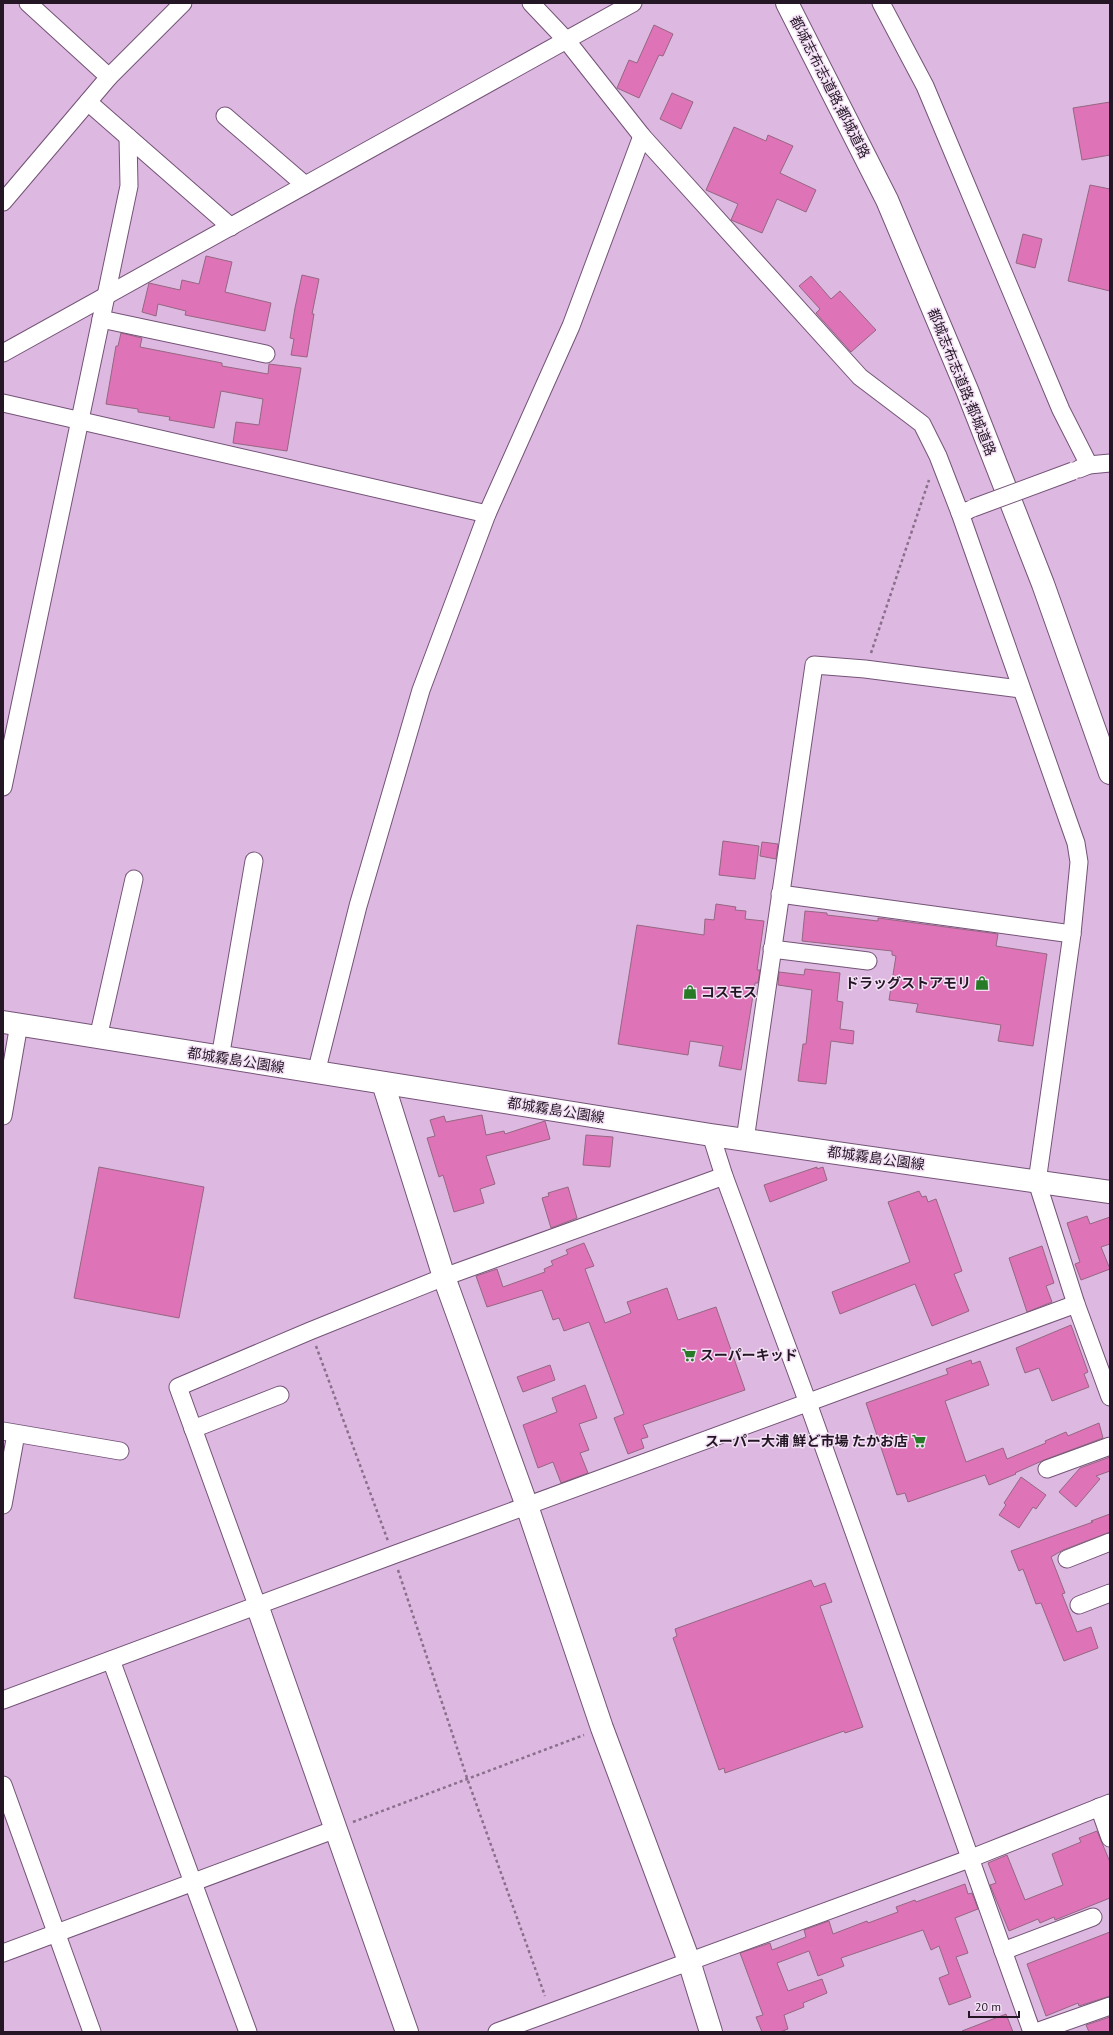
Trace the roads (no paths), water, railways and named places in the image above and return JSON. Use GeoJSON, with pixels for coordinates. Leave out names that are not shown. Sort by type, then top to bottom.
{"type":"FeatureCollection","features":[{"type":"Feature","properties":{"kind":"main road","name":"都城志布志道路;都城道路"},"geometry":{"type":"LineString","coordinates":[[786,3],[888,200],[967,390],[1043,584],[1110,773]]}},
{"type":"Feature","properties":{"kind":"main road","name":"都城霧島公園線"},"geometry":{"type":"LineString","coordinates":[[11,1023],[220,1058],[711,1135],[1110,1192]]}},
{"type":"Feature","properties":{"kind":"main road"},"geometry":{"type":"LineString","coordinates":[[383,1083],[444,1277],[527,1506],[602,1728],[689,1961],[711,2032]]}},
{"type":"Feature","properties":{"kind":"main road"},"geometry":{"type":"LineString","coordinates":[[257,1605],[407,2032]]}},
{"type":"Feature","properties":{"kind":"street"},"geometry":{"type":"LineString","coordinates":[[28,3],[109,77]]}},
{"type":"Feature","properties":{"kind":"street"},"geometry":{"type":"LineString","coordinates":[[3,202],[109,77],[183,3]]}},
{"type":"Feature","properties":{"kind":"street"},"geometry":{"type":"LineString","coordinates":[[531,3],[567,41],[642,136],[860,377],[922,424],[967,511],[1020,689],[1077,850],[1079,862],[1072,934],[1037,1182],[1076,1304],[1110,1397]]}},
{"type":"Feature","properties":{"kind":"street"},"geometry":{"type":"LineString","coordinates":[[3,353],[633,3]]}},
{"type":"Feature","properties":{"kind":"street"},"geometry":{"type":"LineString","coordinates":[[881,3],[925,86],[1061,410],[1081,468]]}},
{"type":"Feature","properties":{"kind":"street"},"geometry":{"type":"LineString","coordinates":[[88,102],[230,227]]}},
{"type":"Feature","properties":{"kind":"street"},"geometry":{"type":"LineString","coordinates":[[225,116],[305,185]]}},
{"type":"Feature","properties":{"kind":"street"},"geometry":{"type":"LineString","coordinates":[[316,1073],[358,906],[421,690],[487,514],[572,326],[642,136]]}},
{"type":"Feature","properties":{"kind":"street"},"geometry":{"type":"LineString","coordinates":[[3,787],[81,421],[105,296],[129,186],[128,137]]}},
{"type":"Feature","properties":{"kind":"street"},"geometry":{"type":"LineString","coordinates":[[101,319],[266,354]]}},
{"type":"Feature","properties":{"kind":"street"},"geometry":{"type":"LineString","coordinates":[[3,403],[487,514]]}},
{"type":"Feature","properties":{"kind":"street"},"geometry":{"type":"LineString","coordinates":[[967,511],[1081,468],[1110,463]]}},
{"type":"Feature","properties":{"kind":"street"},"geometry":{"type":"LineString","coordinates":[[745,1140],[814,664],[1020,689]]}},
{"type":"Feature","properties":{"kind":"street"},"geometry":{"type":"LineString","coordinates":[[220,1058],[254,861]]}},
{"type":"Feature","properties":{"kind":"street"},"geometry":{"type":"LineString","coordinates":[[98,1038],[134,879]]}},
{"type":"Feature","properties":{"kind":"street"},"geometry":{"type":"LineString","coordinates":[[780,894],[1072,934]]}},
{"type":"Feature","properties":{"kind":"street"},"geometry":{"type":"LineString","coordinates":[[772,949],[868,961]]}},
{"type":"Feature","properties":{"kind":"street"},"geometry":{"type":"LineString","coordinates":[[3,1116],[11,1023]]}},
{"type":"Feature","properties":{"kind":"street"},"geometry":{"type":"LineString","coordinates":[[711,1135],[724,1176],[808,1403],[969,1859],[1032,2032]]}},
{"type":"Feature","properties":{"kind":"street"},"geometry":{"type":"LineString","coordinates":[[257,1605],[178,1387],[310,1331],[444,1277],[724,1176]]}},
{"type":"Feature","properties":{"kind":"street"},"geometry":{"type":"LineString","coordinates":[[3,1700],[1076,1304]]}},
{"type":"Feature","properties":{"kind":"street"},"geometry":{"type":"LineString","coordinates":[[193,1429],[280,1395]]}},
{"type":"Feature","properties":{"kind":"street"},"geometry":{"type":"LineString","coordinates":[[3,1505],[10,1432],[120,1451]]}},
{"type":"Feature","properties":{"kind":"street"},"geometry":{"type":"LineString","coordinates":[[1047,1469],[1110,1446]]}},
{"type":"Feature","properties":{"kind":"street"},"geometry":{"type":"LineString","coordinates":[[1067,1559],[1110,1542]]}},
{"type":"Feature","properties":{"kind":"street"},"geometry":{"type":"LineString","coordinates":[[1079,1605],[1110,1593]]}},
{"type":"Feature","properties":{"kind":"street"},"geometry":{"type":"LineString","coordinates":[[111,1660],[248,2032]]}},
{"type":"Feature","properties":{"kind":"street"},"geometry":{"type":"LineString","coordinates":[[3,1786],[92,2032]]}},
{"type":"Feature","properties":{"kind":"street"},"geometry":{"type":"LineString","coordinates":[[497,2032],[969,1859],[1104,1805],[1110,1838]]}},
{"type":"Feature","properties":{"kind":"street"},"geometry":{"type":"LineString","coordinates":[[3,1953],[336,1829]]}},
{"type":"Feature","properties":{"kind":"street"},"geometry":{"type":"LineString","coordinates":[[1003,1951],[1093,1917]]}},
{"type":"Feature","properties":{"kind":"street"},"geometry":{"type":"LineString","coordinates":[[1036,2032],[1110,2006]]}},
{"type":"Feature","properties":{"kind":"place","name":"ドラッグストアモリ"},"geometry":{"type":"Point","coordinates":[982,983]}},
{"type":"Feature","properties":{"kind":"place","name":"コスモス"},"geometry":{"type":"Point","coordinates":[690,992]}},
{"type":"Feature","properties":{"kind":"place","name":"スーパーキッド"},"geometry":{"type":"Point","coordinates":[689,1355]}},
{"type":"Feature","properties":{"kind":"place","name":"スーパー大浦 鮮ど市場 たかお店"},"geometry":{"type":"Point","coordinates":[919,1441]}}]}
